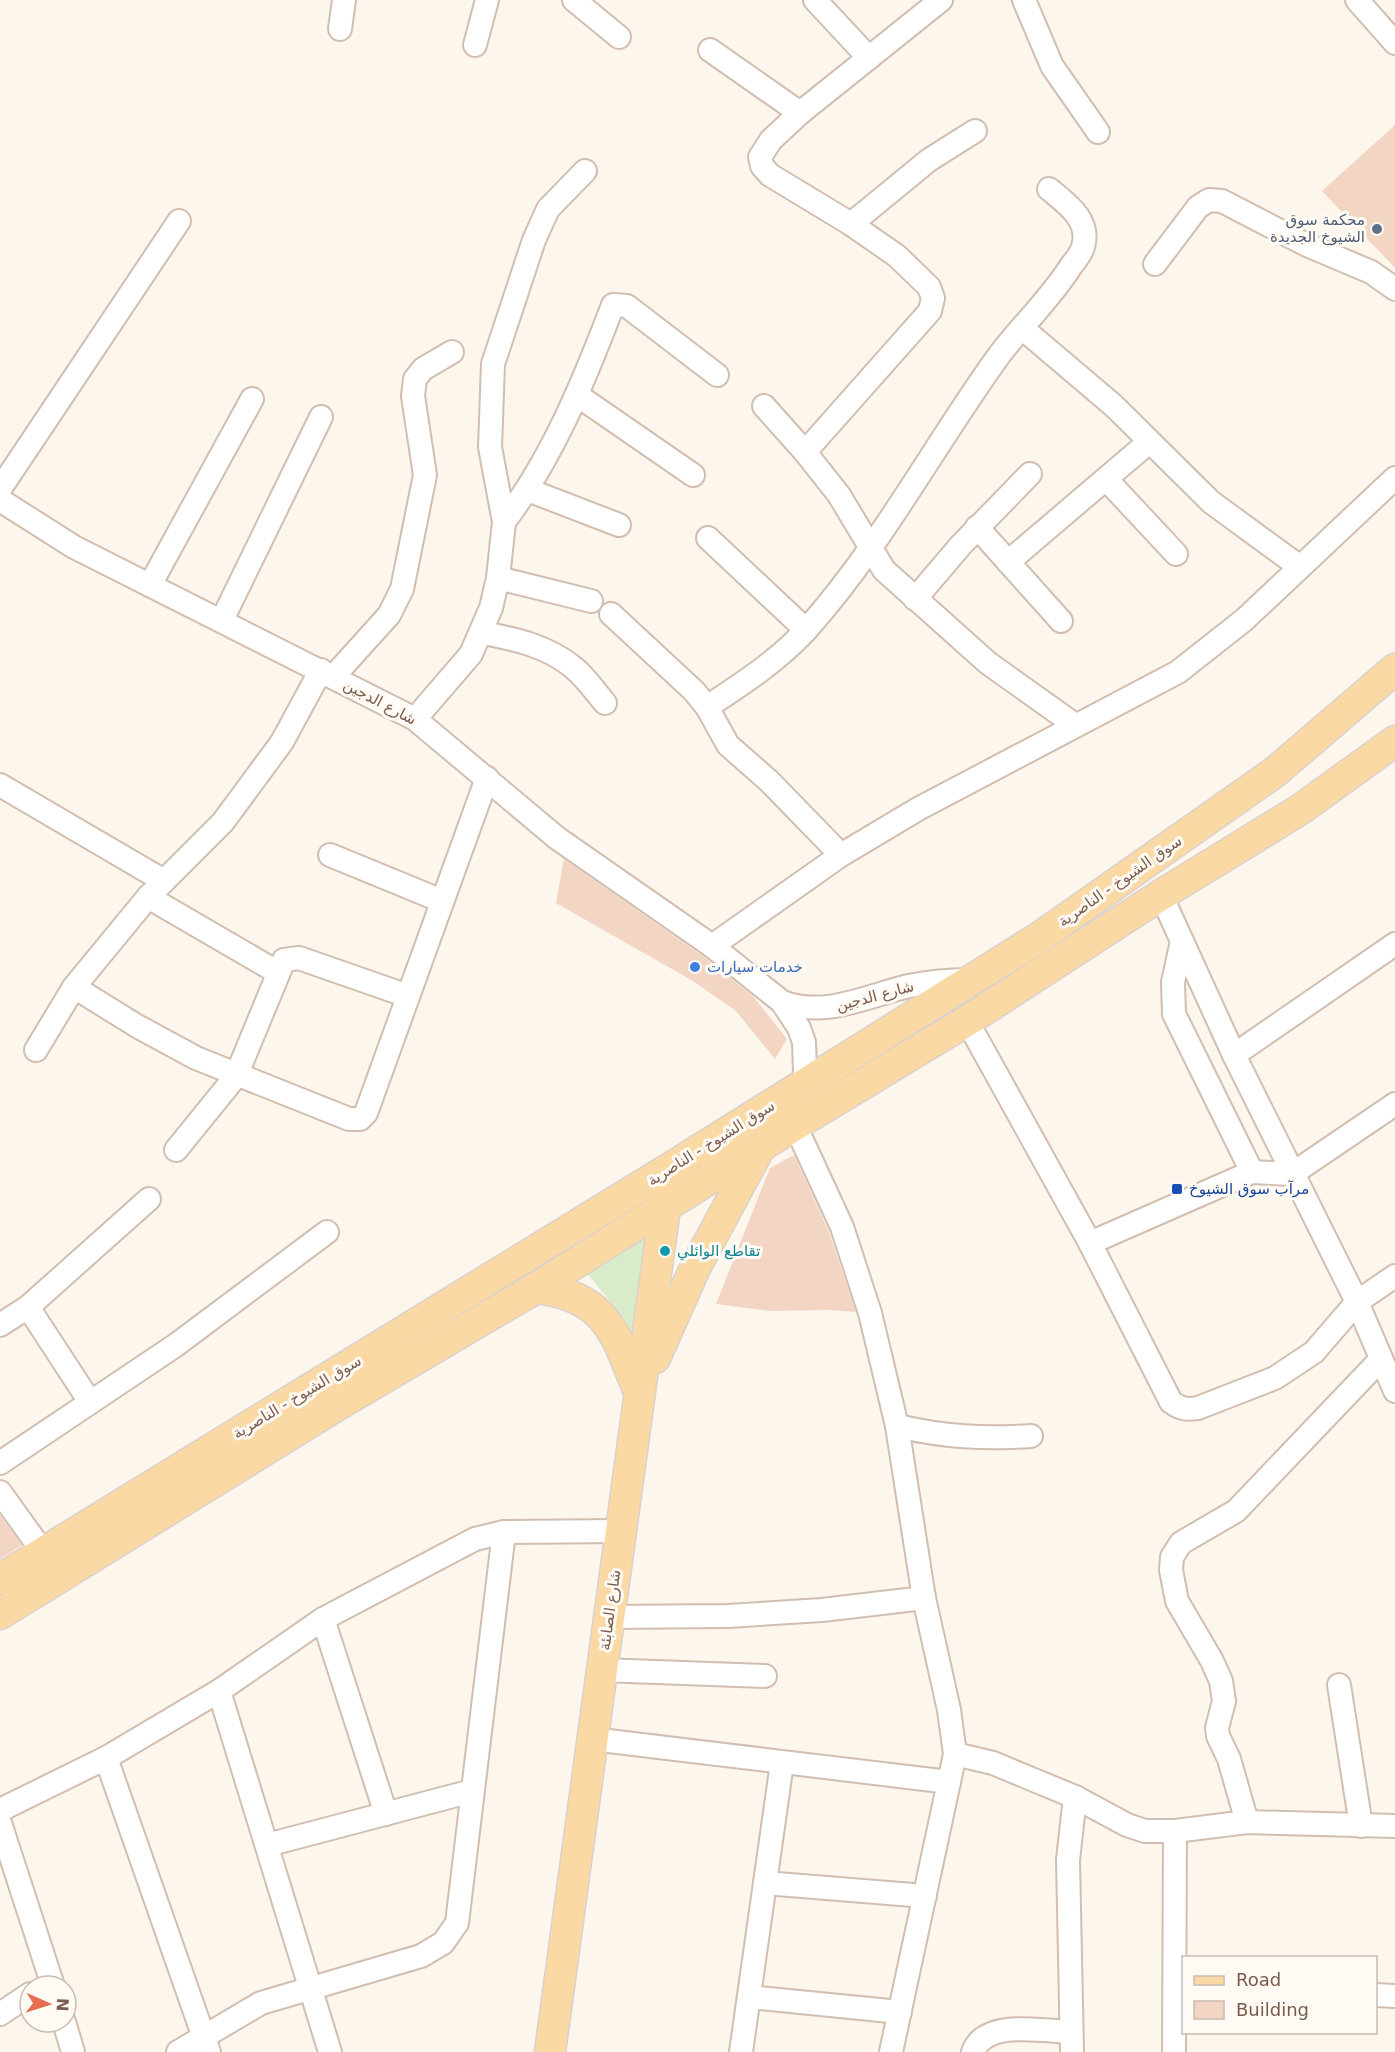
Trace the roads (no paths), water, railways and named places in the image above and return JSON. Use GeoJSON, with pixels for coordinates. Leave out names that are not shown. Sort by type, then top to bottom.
{"type":"FeatureCollection","features":[{"type":"Feature","properties":{"kind":"main road","name":"سوق الشيوخ - الناصرية"},"geometry":{"type":"LineString","coordinates":[[0,1579],[801,1088],[1040,937],[1275,772],[1395,669]]}},
{"type":"Feature","properties":{"kind":"main road","name":"سوق الشيوخ - الناصرية"},"geometry":{"type":"LineString","coordinates":[[0,1614],[336,1406],[536,1288],[665,1205],[967,1021],[1161,895],[1301,809],[1395,741]]}},
{"type":"Feature","properties":{"kind":"main road"},"geometry":{"type":"LineString","coordinates":[[1275,772],[1301,809]]}},
{"type":"Feature","properties":{"kind":"main road"},"geometry":{"type":"LineString","coordinates":[[640,1394],[695,1268],[760,1147]]}},
{"type":"Feature","properties":{"kind":"main road","name":"شارع الصابئة"},"geometry":{"type":"LineString","coordinates":[[550,2052],[670,1168]]}},
{"type":"Feature","properties":{"kind":"main road"},"geometry":{"type":"LineString","coordinates":[[536,1288],[569,1294],[585,1301],[604,1317],[618,1339],[640,1394]]}},
{"type":"Feature","properties":{"kind":"main road"},"geometry":{"type":"LineString","coordinates":[[536,2052],[557,2000]]}},
{"type":"Feature","properties":{"kind":"street"},"geometry":{"type":"LineString","coordinates":[[340,29],[344,0]]}},
{"type":"Feature","properties":{"kind":"street"},"geometry":{"type":"LineString","coordinates":[[475,45],[487,0]]}},
{"type":"Feature","properties":{"kind":"street"},"geometry":{"type":"LineString","coordinates":[[574,0],[618,37]]}},
{"type":"Feature","properties":{"kind":"street"},"geometry":{"type":"LineString","coordinates":[[815,0],[869,58]]}},
{"type":"Feature","properties":{"kind":"street"},"geometry":{"type":"LineString","coordinates":[[805,452],[930,310],[933,298],[929,287],[897,256],[851,224],[770,175],[762,166],[760,157],[771,140],[800,113],[941,0]]}},
{"type":"Feature","properties":{"kind":"street"},"geometry":{"type":"LineString","coordinates":[[1024,0],[1052,66],[1098,132]]}},
{"type":"Feature","properties":{"kind":"street"},"geometry":{"type":"LineString","coordinates":[[1357,0],[1395,43]]}},
{"type":"Feature","properties":{"kind":"street"},"geometry":{"type":"LineString","coordinates":[[710,50],[800,113]]}},
{"type":"Feature","properties":{"kind":"street"},"geometry":{"type":"LineString","coordinates":[[851,224],[929,160],[975,130]]}},
{"type":"Feature","properties":{"kind":"street"},"geometry":{"type":"LineString","coordinates":[[415,719],[471,654],[483,633],[498,578],[504,522],[490,447],[493,363],[534,240],[548,209],[585,171]]}},
{"type":"Feature","properties":{"kind":"street"},"geometry":{"type":"LineString","coordinates":[[707,707],[755,675],[806,630],[870,549],[955,420],[1022,328],[1061,282],[1083,248],[1085,231],[1077,212],[1049,189]]}},
{"type":"Feature","properties":{"kind":"street"},"geometry":{"type":"LineString","coordinates":[[1155,264],[1198,207],[1209,200],[1216,201],[1307,245],[1371,272],[1395,289]]}},
{"type":"Feature","properties":{"kind":"street"},"geometry":{"type":"LineString","coordinates":[[0,489],[179,221]]}},
{"type":"Feature","properties":{"kind":"street"},"geometry":{"type":"LineString","coordinates":[[504,522],[528,490],[577,395],[613,305],[627,306],[717,375]]}},
{"type":"Feature","properties":{"kind":"street"},"geometry":{"type":"LineString","coordinates":[[1022,328],[1114,406],[1211,502],[1300,567]]}},
{"type":"Feature","properties":{"kind":"street"},"geometry":{"type":"LineString","coordinates":[[36,1050],[74,987],[156,889],[223,822],[282,742],[327,674],[389,615],[402,589],[425,475],[413,396],[415,379],[423,369],[452,352]]}},
{"type":"Feature","properties":{"kind":"street"},"geometry":{"type":"LineString","coordinates":[[577,395],[693,475]]}},
{"type":"Feature","properties":{"kind":"street"},"geometry":{"type":"LineString","coordinates":[[150,585],[252,399]]}},
{"type":"Feature","properties":{"kind":"street"},"geometry":{"type":"LineString","coordinates":[[764,406],[839,495],[884,570],[988,663],[1075,725]]}},
{"type":"Feature","properties":{"kind":"street"},"geometry":{"type":"LineString","coordinates":[[222,620],[321,417]]}},
{"type":"Feature","properties":{"kind":"street"},"geometry":{"type":"LineString","coordinates":[[1008,562],[1149,442]]}},
{"type":"Feature","properties":{"kind":"street"},"geometry":{"type":"LineString","coordinates":[[915,599],[978,527],[1030,474]]}},
{"type":"Feature","properties":{"kind":"street"},"geometry":{"type":"LineString","coordinates":[[712,946],[841,855],[918,809],[1178,672],[1244,620],[1395,477]]}},
{"type":"Feature","properties":{"kind":"street"},"geometry":{"type":"LineString","coordinates":[[1106,479],[1176,554]]}},
{"type":"Feature","properties":{"kind":"street"},"geometry":{"type":"LineString","coordinates":[[528,490],[619,525]]}},
{"type":"Feature","properties":{"kind":"street","name":"شارع الدجين"},"geometry":{"type":"LineString","coordinates":[[0,500],[74,548],[222,620],[415,719],[557,838],[712,946],[782,1002],[799,1028],[804,1042],[805,1073],[801,1088]]}},
{"type":"Feature","properties":{"kind":"street"},"geometry":{"type":"LineString","coordinates":[[978,527],[1061,621]]}},
{"type":"Feature","properties":{"kind":"street"},"geometry":{"type":"LineString","coordinates":[[708,538],[806,630]]}},
{"type":"Feature","properties":{"kind":"street"},"geometry":{"type":"LineString","coordinates":[[498,578],[591,602]]}},
{"type":"Feature","properties":{"kind":"street"},"geometry":{"type":"LineString","coordinates":[[611,614],[694,691],[707,707],[729,745],[769,781],[841,855]]}},
{"type":"Feature","properties":{"kind":"street"},"geometry":{"type":"LineString","coordinates":[[483,633],[514,639],[547,651],[574,668],[606,703]]}},
{"type":"Feature","properties":{"kind":"street"},"geometry":{"type":"LineString","coordinates":[[74,987],[166,1042],[236,1076],[349,1119],[360,1119],[366,1113],[487,778]]}},
{"type":"Feature","properties":{"kind":"street"},"geometry":{"type":"LineString","coordinates":[[0,785],[277,972]]}},
{"type":"Feature","properties":{"kind":"street"},"geometry":{"type":"LineString","coordinates":[[330,855],[442,901]]}},
{"type":"Feature","properties":{"kind":"street"},"geometry":{"type":"LineString","coordinates":[[1161,895],[1234,1055],[1357,1302],[1395,1391]]}},
{"type":"Feature","properties":{"kind":"street"},"geometry":{"type":"LineString","coordinates":[[1182,941],[1173,982],[1174,1014],[1252,1172]]}},
{"type":"Feature","properties":{"kind":"street"},"geometry":{"type":"LineString","coordinates":[[1234,1055],[1395,944]]}},
{"type":"Feature","properties":{"kind":"street"},"geometry":{"type":"LineString","coordinates":[[176,1150],[236,1076],[277,972],[284,960],[299,958],[408,996]]}},
{"type":"Feature","properties":{"kind":"street","name":"شارع الدجين"},"geometry":{"type":"LineString","coordinates":[[782,1002],[801,1008],[821,1009],[911,986],[969,980]]}},
{"type":"Feature","properties":{"kind":"street"},"geometry":{"type":"LineString","coordinates":[[967,1021],[1090,1243],[1171,1402],[1188,1410],[1275,1378],[1314,1352],[1357,1302],[1395,1276]]}},
{"type":"Feature","properties":{"kind":"street"},"geometry":{"type":"LineString","coordinates":[[1090,1243],[1252,1172],[1292,1174],[1395,1104]]}},
{"type":"Feature","properties":{"kind":"street"},"geometry":{"type":"LineString","coordinates":[[795,1125],[842,1227],[870,1313],[897,1426],[924,1598],[949,1710],[955,1754],[891,2052]]}},
{"type":"Feature","properties":{"kind":"street"},"geometry":{"type":"LineString","coordinates":[[0,1325],[28,1307],[149,1199]]}},
{"type":"Feature","properties":{"kind":"street"},"geometry":{"type":"LineString","coordinates":[[0,1463],[176,1345],[327,1232]]}},
{"type":"Feature","properties":{"kind":"street"},"geometry":{"type":"LineString","coordinates":[[28,1307],[90,1402]]}},
{"type":"Feature","properties":{"kind":"street"},"geometry":{"type":"LineString","coordinates":[[1247,1822],[1232,1768],[1218,1736],[1217,1728],[1224,1701],[1221,1681],[1212,1660],[1177,1601],[1171,1570],[1172,1557],[1181,1543],[1236,1511],[1381,1359]]}},
{"type":"Feature","properties":{"kind":"street"},"geometry":{"type":"LineString","coordinates":[[897,1426],[940,1436],[984,1439],[1032,1436]]}},
{"type":"Feature","properties":{"kind":"street"},"geometry":{"type":"LineString","coordinates":[[0,1492],[43,1552]]}},
{"type":"Feature","properties":{"kind":"street"},"geometry":{"type":"LineString","coordinates":[[0,1810],[106,1758],[219,1690],[323,1619],[475,1539],[504,1532],[621,1531]]}},
{"type":"Feature","properties":{"kind":"street"},"geometry":{"type":"LineString","coordinates":[[178,2052],[206,2044],[261,2003],[421,1956],[443,1943],[457,1923],[504,1532]]}},
{"type":"Feature","properties":{"kind":"street"},"geometry":{"type":"LineString","coordinates":[[609,1617],[729,1616],[822,1610],[924,1598]]}},
{"type":"Feature","properties":{"kind":"street"},"geometry":{"type":"LineString","coordinates":[[323,1619],[386,1814]]}},
{"type":"Feature","properties":{"kind":"street"},"geometry":{"type":"LineString","coordinates":[[602,1670],[765,1676]]}},
{"type":"Feature","properties":{"kind":"street"},"geometry":{"type":"LineString","coordinates":[[1339,1685],[1361,1826]]}},
{"type":"Feature","properties":{"kind":"street"},"geometry":{"type":"LineString","coordinates":[[219,1690],[330,2052]]}},
{"type":"Feature","properties":{"kind":"street"},"geometry":{"type":"LineString","coordinates":[[592,1739],[950,1782]]}},
{"type":"Feature","properties":{"kind":"street"},"geometry":{"type":"LineString","coordinates":[[955,1754],[993,1763],[1075,1797],[1127,1825],[1145,1831],[1175,1832],[1247,1822],[1395,1826]]}},
{"type":"Feature","properties":{"kind":"street"},"geometry":{"type":"LineString","coordinates":[[106,1758],[206,2044]]}},
{"type":"Feature","properties":{"kind":"street"},"geometry":{"type":"LineString","coordinates":[[741,2052],[782,1763]]}},
{"type":"Feature","properties":{"kind":"street"},"geometry":{"type":"LineString","coordinates":[[267,1845],[472,1791]]}},
{"type":"Feature","properties":{"kind":"street"},"geometry":{"type":"LineString","coordinates":[[973,2052],[977,2042],[990,2032],[1071,2042],[1068,1860],[1075,1797]]}},
{"type":"Feature","properties":{"kind":"street"},"geometry":{"type":"LineString","coordinates":[[0,1823],[45,1974]]}},
{"type":"Feature","properties":{"kind":"street"},"geometry":{"type":"LineString","coordinates":[[1174,2052],[1179,1983],[1175,1832]]}},
{"type":"Feature","properties":{"kind":"street"},"geometry":{"type":"LineString","coordinates":[[765,1883],[925,1896]]}},
{"type":"Feature","properties":{"kind":"street"},"geometry":{"type":"LineString","coordinates":[[1377,1995],[1395,1996]]}},
{"type":"Feature","properties":{"kind":"street"},"geometry":{"type":"LineString","coordinates":[[749,1997],[900,2012]]}},
{"type":"Feature","properties":{"kind":"street"},"geometry":{"type":"LineString","coordinates":[[0,2014],[18,2002]]}},
{"type":"Feature","properties":{"kind":"street"},"geometry":{"type":"LineString","coordinates":[[68,2034],[73,2052]]}},
{"type":"Feature","properties":{"kind":"place","name":"محكمة سوق الشيوخ الجديدة"},"geometry":{"type":"Point","coordinates":[1377,229]}},
{"type":"Feature","properties":{"kind":"place","name":"خدمات سيارات"},"geometry":{"type":"Point","coordinates":[695,967]}},
{"type":"Feature","properties":{"kind":"place","name":"مرآب سوق الشيوخ"},"geometry":{"type":"Point","coordinates":[1177,1189]}},
{"type":"Feature","properties":{"kind":"place","name":"تقاطع الوائلي"},"geometry":{"type":"Point","coordinates":[665,1251]}}]}
